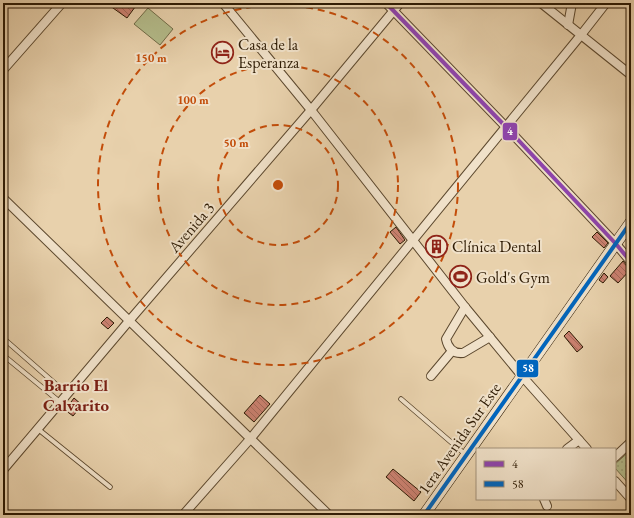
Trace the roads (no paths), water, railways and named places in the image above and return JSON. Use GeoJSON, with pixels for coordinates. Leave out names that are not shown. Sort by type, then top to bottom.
{"type":"FeatureCollection","features":[{"type":"Feature","properties":{"kind":"street"},"geometry":{"type":"LineString","coordinates":[[3,70],[62,3]]}},
{"type":"Feature","properties":{"kind":"street"},"geometry":{"type":"LineString","coordinates":[[223,3],[311,110],[465,307],[522,376],[586,448]]}},
{"type":"Feature","properties":{"kind":"street"},"geometry":{"type":"LineString","coordinates":[[386,3],[506,127],[616,244],[631,262]]}},
{"type":"Feature","properties":{"kind":"street","name":"Avenida 3"},"geometry":{"type":"LineString","coordinates":[[3,470],[128,321],[311,110],[400,3]]}},
{"type":"Feature","properties":{"kind":"street"},"geometry":{"type":"LineString","coordinates":[[541,3],[631,76]]}},
{"type":"Feature","properties":{"kind":"street"},"geometry":{"type":"LineString","coordinates":[[568,25],[572,3]]}},
{"type":"Feature","properties":{"kind":"street"},"geometry":{"type":"LineString","coordinates":[[183,515],[250,438],[606,3]]}},
{"type":"Feature","properties":{"kind":"street"},"geometry":{"type":"LineString","coordinates":[[3,198],[329,515]]}},
{"type":"Feature","properties":{"kind":"street","name":"1era Avenida Sur Este"},"geometry":{"type":"LineString","coordinates":[[424,515],[631,222]]}},
{"type":"Feature","properties":{"kind":"street"},"geometry":{"type":"LineString","coordinates":[[465,307],[446,339],[452,351],[458,354],[463,353],[490,337]]}},
{"type":"Feature","properties":{"kind":"street"},"geometry":{"type":"LineString","coordinates":[[431,376],[452,351]]}},
{"type":"Feature","properties":{"kind":"street"},"geometry":{"type":"LineString","coordinates":[[568,448],[580,440]]}},
{"type":"Feature","properties":{"kind":"street"},"geometry":{"type":"LineString","coordinates":[[616,455],[631,442]]}},
{"type":"Feature","properties":{"kind":"street"},"geometry":{"type":"LineString","coordinates":[[616,482],[631,499]]}},
{"type":"Feature","properties":{"kind":"lane"},"geometry":{"type":"LineString","coordinates":[[3,338],[67,394]]}},
{"type":"Feature","properties":{"kind":"lane"},"geometry":{"type":"LineString","coordinates":[[3,355],[60,402]]}},
{"type":"Feature","properties":{"kind":"lane"},"geometry":{"type":"LineString","coordinates":[[401,398],[466,455]]}},
{"type":"Feature","properties":{"kind":"lane"},"geometry":{"type":"LineString","coordinates":[[37,429],[110,487]]}},
{"type":"Feature","properties":{"kind":"place","name":"Casa de la Esperanza"},"geometry":{"type":"Point","coordinates":[222,53]}},
{"type":"Feature","properties":{"kind":"place","name":"Clínica Dental"},"geometry":{"type":"Point","coordinates":[436,246]}},
{"type":"Feature","properties":{"kind":"place","name":"Gold's Gym"},"geometry":{"type":"Point","coordinates":[461,277]}},
{"type":"Feature","properties":{"kind":"district","name":"Barrio El Calvarito"},"geometry":{"type":"Point","coordinates":[76,395]}}]}
